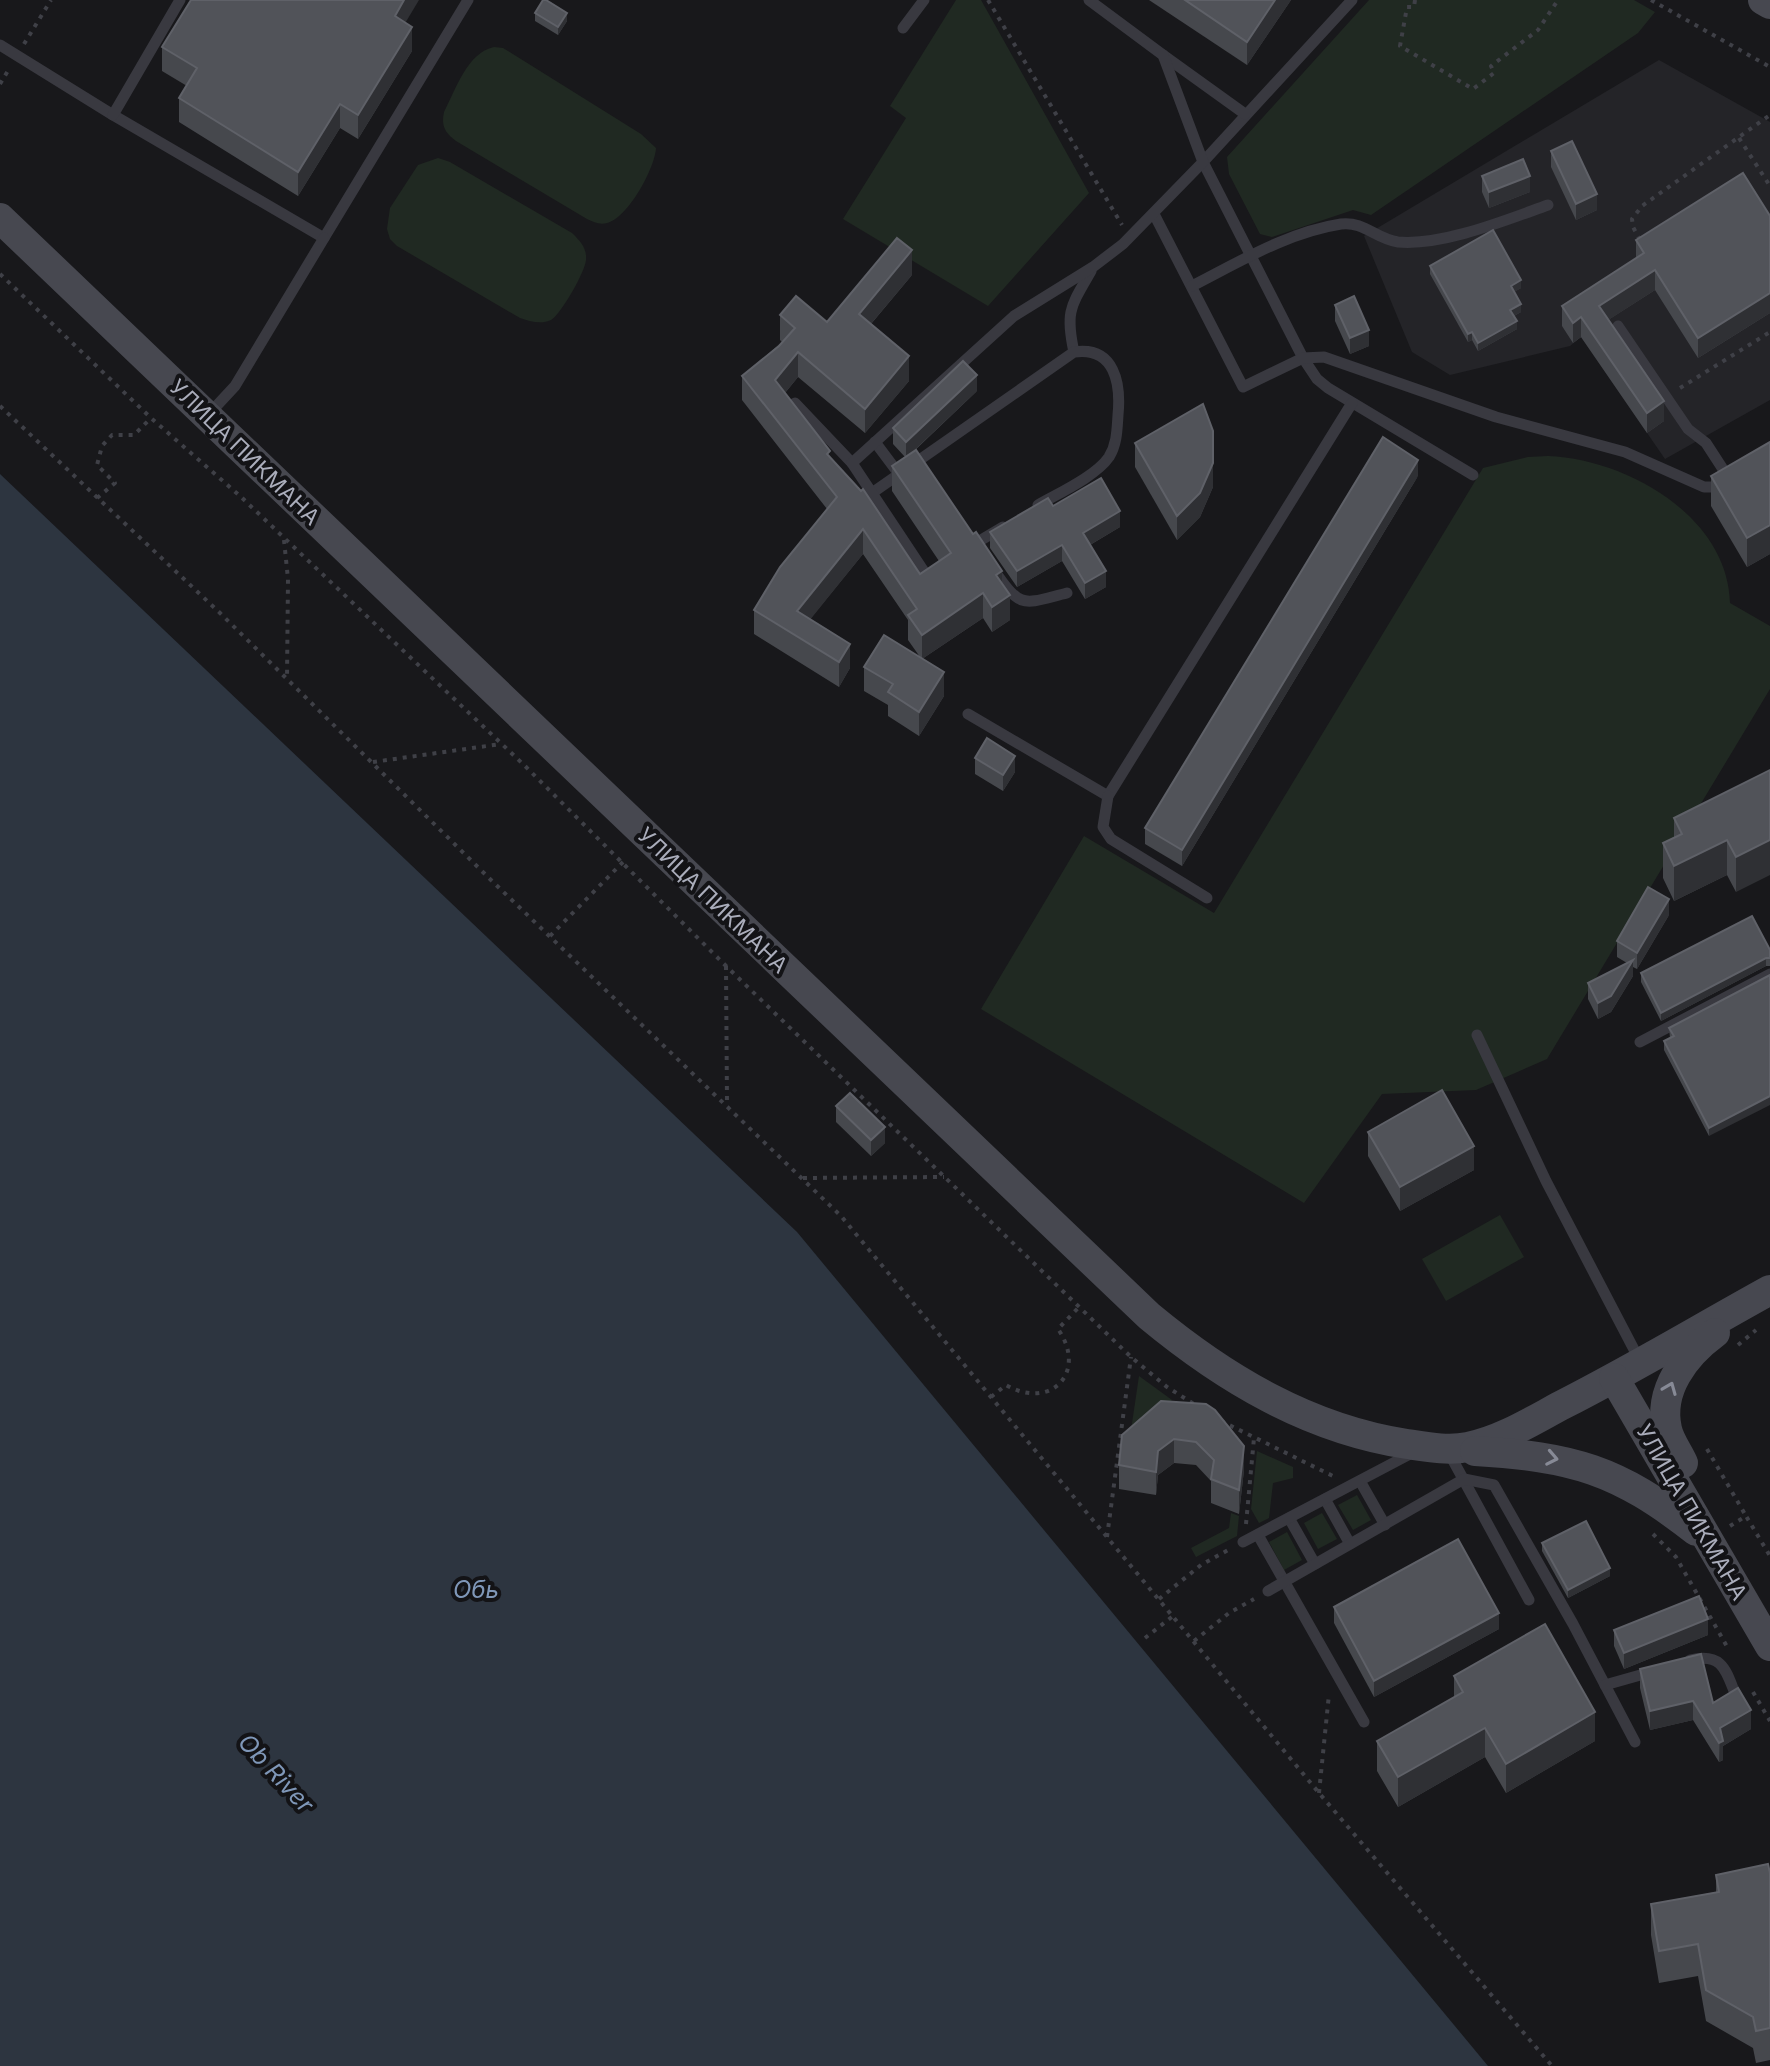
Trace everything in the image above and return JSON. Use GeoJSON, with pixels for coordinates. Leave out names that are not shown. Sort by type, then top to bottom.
{"type":"FeatureCollection","features":[{"type":"Feature","properties":{"kind":"street"},"geometry":{"type":"LineString","coordinates":[[1763,0],[1770,4]]}},
{"type":"Feature","properties":{"kind":"street","name":"УЛИЦА ПИКМАНА"},"geometry":{"type":"LineString","coordinates":[[0,218],[1149,1316],[1205,1362],[1247,1388],[1289,1409],[1351,1432],[1435,1448],[1467,1447],[1497,1439],[1641,1362],[1761,1305]]}},
{"type":"Feature","properties":{"kind":"street"},"geometry":{"type":"LineString","coordinates":[[1707,1539],[1703,1499],[1667,1432],[1665,1401],[1676,1374],[1695,1349],[1761,1305]]}},
{"type":"Feature","properties":{"kind":"street","name":"УЛИЦА ПИКМАНА"},"geometry":{"type":"LineString","coordinates":[[1614,1378],[1770,1646]]}},
{"type":"Feature","properties":{"kind":"street"},"geometry":{"type":"LineString","coordinates":[[1435,1448],[1536,1455],[1592,1468],[1650,1497],[1707,1539]]}},
{"type":"Feature","properties":{"kind":"lane"},"geometry":{"type":"LineString","coordinates":[[113,115],[180,0]]}},
{"type":"Feature","properties":{"kind":"lane"},"geometry":{"type":"LineString","coordinates":[[207,416],[235,386],[468,0]]}},
{"type":"Feature","properties":{"kind":"lane"},"geometry":{"type":"LineString","coordinates":[[903,28],[924,0]]}},
{"type":"Feature","properties":{"kind":"lane"},"geometry":{"type":"LineString","coordinates":[[1089,0],[1245,114]]}},
{"type":"Feature","properties":{"kind":"lane"},"geometry":{"type":"LineString","coordinates":[[852,463],[1014,316],[1093,267],[1129,238],[1352,0]]}},
{"type":"Feature","properties":{"kind":"lane"},"geometry":{"type":"LineString","coordinates":[[0,45],[324,238]]}},
{"type":"Feature","properties":{"kind":"lane"},"geometry":{"type":"LineString","coordinates":[[1163,55],[1203,162],[1303,358],[1317,379],[1473,475]]}},
{"type":"Feature","properties":{"kind":"lane"},"geometry":{"type":"LineString","coordinates":[[1192,286],[1283,242],[1340,224],[1361,225],[1386,240],[1408,242],[1492,225],[1548,205]]}},
{"type":"Feature","properties":{"kind":"lane"},"geometry":{"type":"LineString","coordinates":[[1154,214],[1243,387],[1303,358],[1317,356],[1496,417],[1625,452],[1704,487],[1722,487],[1744,474]]}},
{"type":"Feature","properties":{"kind":"lane"},"geometry":{"type":"LineString","coordinates":[[1074,352],[1068,316],[1093,267]]}},
{"type":"Feature","properties":{"kind":"lane"},"geometry":{"type":"LineString","coordinates":[[1618,326],[1688,429],[1706,443],[1731,482]]}},
{"type":"Feature","properties":{"kind":"lane"},"geometry":{"type":"LineString","coordinates":[[872,493],[1074,352],[1097,354],[1114,371],[1120,396],[1114,448],[1100,467],[1026,513]]}},
{"type":"Feature","properties":{"kind":"lane"},"geometry":{"type":"LineString","coordinates":[[795,403],[852,463],[929,579]]}},
{"type":"Feature","properties":{"kind":"lane"},"geometry":{"type":"LineString","coordinates":[[1207,898],[1111,839],[1103,827],[1108,796],[1352,403]]}},
{"type":"Feature","properties":{"kind":"lane"},"geometry":{"type":"LineString","coordinates":[[875,442],[899,474]]}},
{"type":"Feature","properties":{"kind":"lane"},"geometry":{"type":"LineString","coordinates":[[920,460],[928,472]]}},
{"type":"Feature","properties":{"kind":"lane"},"geometry":{"type":"LineString","coordinates":[[976,543],[1013,520]]}},
{"type":"Feature","properties":{"kind":"lane"},"geometry":{"type":"LineString","coordinates":[[968,531],[1011,594],[1019,600],[1029,603],[1067,593]]}},
{"type":"Feature","properties":{"kind":"lane"},"geometry":{"type":"LineString","coordinates":[[968,714],[1108,796]]}},
{"type":"Feature","properties":{"kind":"lane"},"geometry":{"type":"LineString","coordinates":[[1640,1042],[1770,974]]}},
{"type":"Feature","properties":{"kind":"lane"},"geometry":{"type":"LineString","coordinates":[[1477,1035],[1546,1181],[1641,1362]]}},
{"type":"Feature","properties":{"kind":"lane"},"geometry":{"type":"LineString","coordinates":[[1364,1722],[1284,1582],[1249,1539],[1357,1482],[1435,1448],[1464,1479],[1529,1600]]}},
{"type":"Feature","properties":{"kind":"lane"},"geometry":{"type":"LineString","coordinates":[[1268,1591],[1464,1479],[1494,1485],[1635,1742]]}},
{"type":"Feature","properties":{"kind":"lane"},"geometry":{"type":"LineString","coordinates":[[1357,1482],[1385,1525]]}},
{"type":"Feature","properties":{"kind":"lane"},"geometry":{"type":"LineString","coordinates":[[1325,1499],[1350,1544]]}},
{"type":"Feature","properties":{"kind":"lane"},"geometry":{"type":"LineString","coordinates":[[1289,1518],[1315,1564]]}},
{"type":"Feature","properties":{"kind":"lane"},"geometry":{"type":"LineString","coordinates":[[1679,1663],[1701,1658],[1718,1661],[1736,1696]]}},
{"type":"Feature","properties":{"kind":"lane"},"geometry":{"type":"LineString","coordinates":[[1605,1685],[1664,1668]]}},
{"type":"Feature","properties":{"kind":"path"},"geometry":{"type":"LineString","coordinates":[[988,0],[1129,238]]}},
{"type":"Feature","properties":{"kind":"path"},"geometry":{"type":"LineString","coordinates":[[1415,0],[1414,7],[1407,7],[1400,46],[1473,89],[1494,73],[1491,66],[1538,30],[1558,0]]}},
{"type":"Feature","properties":{"kind":"path"},"geometry":{"type":"LineString","coordinates":[[1651,0],[1770,67]]}},
{"type":"Feature","properties":{"kind":"path"},"geometry":{"type":"LineString","coordinates":[[1643,246],[1633,227],[1632,219],[1636,212],[1770,115]]}},
{"type":"Feature","properties":{"kind":"path"},"geometry":{"type":"LineString","coordinates":[[1739,138],[1770,186]]}},
{"type":"Feature","properties":{"kind":"path"},"geometry":{"type":"LineString","coordinates":[[0,274],[501,744],[1131,1357],[1167,1387],[1206,1412]]}},
{"type":"Feature","properties":{"kind":"path"},"geometry":{"type":"LineString","coordinates":[[1666,396],[1770,332]]}},
{"type":"Feature","properties":{"kind":"path"},"geometry":{"type":"LineString","coordinates":[[0,406],[287,679],[841,1216],[1319,1793],[1552,2066]]}},
{"type":"Feature","properties":{"kind":"path"},"geometry":{"type":"LineString","coordinates":[[97,499],[115,483],[97,465],[102,446],[112,435],[134,435],[151,418]]}},
{"type":"Feature","properties":{"kind":"path"},"geometry":{"type":"LineString","coordinates":[[283,538],[288,579],[287,679]]}},
{"type":"Feature","properties":{"kind":"path"},"geometry":{"type":"LineString","coordinates":[[372,762],[501,744]]}},
{"type":"Feature","properties":{"kind":"path"},"geometry":{"type":"LineString","coordinates":[[550,936],[623,862]]}},
{"type":"Feature","properties":{"kind":"path"},"geometry":{"type":"LineString","coordinates":[[726,966],[727,1104]]}},
{"type":"Feature","properties":{"kind":"path"},"geometry":{"type":"LineString","coordinates":[[801,1178],[944,1177]]}},
{"type":"Feature","properties":{"kind":"path"},"geometry":{"type":"LineString","coordinates":[[1729,1353],[1761,1305]]}},
{"type":"Feature","properties":{"kind":"path"},"geometry":{"type":"LineString","coordinates":[[991,1397],[1006,1385],[1026,1394],[1048,1392],[1058,1386],[1068,1371],[1070,1361],[1068,1348],[1058,1329],[1079,1307]]}},
{"type":"Feature","properties":{"kind":"path"},"geometry":{"type":"LineString","coordinates":[[1107,1537],[1131,1357]]}},
{"type":"Feature","properties":{"kind":"path"},"geometry":{"type":"LineString","coordinates":[[1218,1419],[1254,1438],[1357,1482]]}},
{"type":"Feature","properties":{"kind":"path"},"geometry":{"type":"LineString","coordinates":[[1159,1599],[1201,1565],[1249,1539],[1245,1535],[1254,1438]]}},
{"type":"Feature","properties":{"kind":"path"},"geometry":{"type":"LineString","coordinates":[[1707,1449],[1746,1516]]}},
{"type":"Feature","properties":{"kind":"path"},"geometry":{"type":"LineString","coordinates":[[1648,1528],[1676,1557],[1731,1654]]}},
{"type":"Feature","properties":{"kind":"path"},"geometry":{"type":"LineString","coordinates":[[1194,1641],[1229,1613],[1268,1591]]}},
{"type":"Feature","properties":{"kind":"path"},"geometry":{"type":"LineString","coordinates":[[1145,1638],[1173,1616]]}},
{"type":"Feature","properties":{"kind":"path"},"geometry":{"type":"LineString","coordinates":[[1747,1681],[1770,1721]]}},
{"type":"Feature","properties":{"kind":"path"},"geometry":{"type":"LineString","coordinates":[[1319,1793],[1330,1687]]}},
{"type":"Feature","properties":{"kind":"shaded area"},"geometry":{"type":"Polygon","coordinates":[[[956,0],[981,0],[1089,193],[988,306],[843,219],[906,118],[890,106],[956,0]]]}},
{"type":"Feature","properties":{"kind":"shaded area"},"geometry":{"type":"Polygon","coordinates":[[[1369,0],[1634,0],[1655,12],[1638,33],[1371,215],[1353,210],[1272,237],[1260,234],[1229,174],[1227,157],[1369,0]]]}},
{"type":"Feature","properties":{"kind":"shaded area"},"geometry":{"type":"Polygon","coordinates":[[[494,47],[503,48],[641,134],[656,148],[639,191],[615,219],[601,224],[587,219],[456,141],[447,132],[444,112],[463,73],[476,56],[494,47]]]}},
{"type":"Feature","properties":{"kind":"shaded area"},"geometry":{"type":"Polygon","coordinates":[[[1659,60],[1770,122],[1770,400],[1665,459],[1581,337],[1570,346],[1450,375],[1412,352],[1364,236],[1659,60]]]}},
{"type":"Feature","properties":{"kind":"shaded area"},"geometry":{"type":"Polygon","coordinates":[[[438,158],[572,233],[580,242],[585,252],[585,266],[566,302],[551,320],[539,322],[520,318],[390,239],[387,229],[390,208],[418,165],[438,158]]]}},
{"type":"Feature","properties":{"kind":"shaded area"},"geometry":{"type":"Polygon","coordinates":[[[1548,456],[1609,468],[1639,481],[1668,498],[1692,519],[1712,544],[1725,572],[1730,603],[1770,626],[1770,689],[1547,1059],[1476,1090],[1382,1094],[1304,1203],[981,1009],[1084,836],[1214,913],[1483,468],[1528,457],[1548,456]]]}},
{"type":"Feature","properties":{"kind":"shaded area"},"geometry":{"type":"Polygon","coordinates":[[[1500,1215],[1524,1257],[1446,1301],[1422,1259],[1500,1215]]]}},
{"type":"Feature","properties":{"kind":"shaded area"},"geometry":{"type":"Polygon","coordinates":[[[1139,1376],[1172,1400],[1130,1437],[1139,1376]]]}},
{"type":"Feature","properties":{"kind":"shaded area"},"geometry":{"type":"Polygon","coordinates":[[[1257,1451],[1293,1467],[1293,1478],[1273,1483],[1269,1518],[1259,1523],[1251,1509],[1257,1451]]]}},
{"type":"Feature","properties":{"kind":"shaded area"},"geometry":{"type":"Polygon","coordinates":[[[1357,1495],[1371,1520],[1353,1530],[1338,1505],[1357,1495]]]}},
{"type":"Feature","properties":{"kind":"shaded area"},"geometry":{"type":"Polygon","coordinates":[[[1231,1513],[1239,1516],[1237,1536],[1196,1557],[1191,1548],[1229,1528],[1231,1513]]]}},
{"type":"Feature","properties":{"kind":"shaded area"},"geometry":{"type":"Polygon","coordinates":[[[1322,1513],[1337,1539],[1318,1549],[1304,1523],[1322,1513]]]}},
{"type":"Feature","properties":{"kind":"shaded area"},"geometry":{"type":"Polygon","coordinates":[[[1287,1532],[1302,1560],[1284,1570],[1269,1542],[1287,1532]]]}},
{"type":"Feature","properties":{"kind":"water","name":"Обь"},"geometry":{"type":"Polygon","coordinates":[[[0,474],[797,1232],[1488,2066],[0,2066],[0,474]]]}},
{"type":"Feature","properties":{"kind":"building"},"geometry":{"type":"Polygon","coordinates":[[[191,0],[404,0],[395,16],[412,27],[358,115],[340,104],[298,172],[179,98],[197,68],[162,47],[191,0]]]}},
{"type":"Feature","properties":{"kind":"building"},"geometry":{"type":"Polygon","coordinates":[[[543,0],[567,13],[558,27],[535,13],[543,0]]]}},
{"type":"Feature","properties":{"kind":"building"},"geometry":{"type":"Polygon","coordinates":[[[1185,0],[1275,0],[1247,42],[1185,0]]]}},
{"type":"Feature","properties":{"kind":"building"},"geometry":{"type":"Polygon","coordinates":[[[1572,141],[1597,194],[1576,204],[1551,151],[1572,141]]]}},
{"type":"Feature","properties":{"kind":"building"},"geometry":{"type":"Polygon","coordinates":[[[1523,159],[1530,176],[1489,192],[1482,176],[1523,159]]]}},
{"type":"Feature","properties":{"kind":"building"},"geometry":{"type":"Polygon","coordinates":[[[1743,173],[1770,216],[1770,293],[1698,338],[1655,270],[1599,306],[1664,401],[1647,413],[1581,317],[1573,323],[1562,306],[1644,253],[1636,240],[1743,173]]]}},
{"type":"Feature","properties":{"kind":"building"},"geometry":{"type":"Polygon","coordinates":[[[1493,230],[1521,280],[1511,286],[1521,304],[1510,310],[1517,321],[1478,343],[1472,332],[1468,334],[1430,266],[1493,230]]]}},
{"type":"Feature","properties":{"kind":"building"},"geometry":{"type":"Polygon","coordinates":[[[897,238],[912,250],[859,314],[909,356],[865,409],[798,352],[775,380],[830,451],[827,454],[861,491],[863,489],[920,574],[951,553],[892,466],[916,450],[1002,571],[996,575],[1010,595],[992,607],[983,593],[922,635],[908,615],[917,609],[863,529],[797,611],[850,644],[839,662],[754,610],[780,567],[837,497],[742,376],[779,346],[795,328],[780,315],[796,296],[827,322],[897,238]]]}},
{"type":"Feature","properties":{"kind":"building"},"geometry":{"type":"Polygon","coordinates":[[[1354,296],[1369,330],[1350,338],[1335,305],[1354,296]]]}},
{"type":"Feature","properties":{"kind":"building"},"geometry":{"type":"Polygon","coordinates":[[[963,361],[977,375],[906,442],[893,428],[963,361]]]}},
{"type":"Feature","properties":{"kind":"building"},"geometry":{"type":"Polygon","coordinates":[[[1203,404],[1213,431],[1213,463],[1200,493],[1177,516],[1135,443],[1203,404]]]}},
{"type":"Feature","properties":{"kind":"building"},"geometry":{"type":"Polygon","coordinates":[[[1383,437],[1418,460],[1182,850],[1145,828],[1383,437]]]}},
{"type":"Feature","properties":{"kind":"building"},"geometry":{"type":"Polygon","coordinates":[[[1770,442],[1770,525],[1747,538],[1711,476],[1770,442]]]}},
{"type":"Feature","properties":{"kind":"building"},"geometry":{"type":"Polygon","coordinates":[[[1101,478],[1120,511],[1083,533],[1106,571],[1085,583],[1062,545],[1017,571],[990,532],[1048,498],[1053,506],[1101,478]]]}},
{"type":"Feature","properties":{"kind":"building"},"geometry":{"type":"Polygon","coordinates":[[[884,635],[944,672],[919,712],[888,692],[893,684],[864,667],[884,635]]]}},
{"type":"Feature","properties":{"kind":"building"},"geometry":{"type":"Polygon","coordinates":[[[987,738],[1015,756],[1003,775],[975,758],[987,738]]]}},
{"type":"Feature","properties":{"kind":"building"},"geometry":{"type":"Polygon","coordinates":[[[1770,770],[1770,840],[1736,857],[1727,840],[1674,866],[1663,843],[1682,834],[1674,818],[1770,770]]]}},
{"type":"Feature","properties":{"kind":"building"},"geometry":{"type":"Polygon","coordinates":[[[1648,887],[1669,899],[1637,953],[1617,941],[1648,887]]]}},
{"type":"Feature","properties":{"kind":"building"},"geometry":{"type":"Polygon","coordinates":[[[1752,916],[1770,950],[1770,958],[1661,1013],[1641,973],[1752,916]]]}},
{"type":"Feature","properties":{"kind":"building"},"geometry":{"type":"Polygon","coordinates":[[[1633,960],[1611,996],[1598,1003],[1588,983],[1633,960]]]}},
{"type":"Feature","properties":{"kind":"building"},"geometry":{"type":"Polygon","coordinates":[[[1770,975],[1770,1096],[1709,1128],[1664,1041],[1674,1036],[1669,1028],[1770,975]]]}},
{"type":"Feature","properties":{"kind":"building"},"geometry":{"type":"Polygon","coordinates":[[[1442,1090],[1474,1146],[1400,1187],[1368,1132],[1442,1090]]]}},
{"type":"Feature","properties":{"kind":"building"},"geometry":{"type":"Polygon","coordinates":[[[850,1093],[885,1127],[871,1140],[836,1106],[850,1093]]]}},
{"type":"Feature","properties":{"kind":"building"},"geometry":{"type":"Polygon","coordinates":[[[1161,1401],[1206,1404],[1215,1410],[1244,1446],[1239,1490],[1211,1479],[1214,1460],[1196,1442],[1174,1439],[1158,1451],[1156,1472],[1119,1465],[1122,1435],[1161,1401]]]}},
{"type":"Feature","properties":{"kind":"building"},"geometry":{"type":"Polygon","coordinates":[[[1586,1521],[1610,1568],[1568,1590],[1542,1543],[1586,1521]]]}},
{"type":"Feature","properties":{"kind":"building"},"geometry":{"type":"Polygon","coordinates":[[[1458,1539],[1499,1613],[1374,1681],[1334,1607],[1458,1539]]]}},
{"type":"Feature","properties":{"kind":"building"},"geometry":{"type":"Polygon","coordinates":[[[1699,1596],[1708,1619],[1624,1653],[1614,1630],[1699,1596]]]}},
{"type":"Feature","properties":{"kind":"building"},"geometry":{"type":"Polygon","coordinates":[[[1545,1624],[1595,1712],[1506,1764],[1485,1728],[1398,1777],[1377,1741],[1463,1692],[1454,1676],[1545,1624]]]}},
{"type":"Feature","properties":{"kind":"building"},"geometry":{"type":"Polygon","coordinates":[[[1701,1654],[1713,1703],[1738,1688],[1751,1710],[1720,1728],[1723,1741],[1719,1743],[1693,1701],[1650,1711],[1640,1669],[1701,1654]]]}},
{"type":"Feature","properties":{"kind":"building"},"geometry":{"type":"Polygon","coordinates":[[[1768,1864],[1770,2028],[1756,2031],[1753,2017],[1706,1990],[1698,1944],[1659,1951],[1651,1904],[1719,1892],[1716,1875],[1768,1864]]]}},
{"type":"Feature","properties":{"kind":"water label","name":"Ob River"},"geometry":{"type":"Point","coordinates":[276,1773]}}]}
